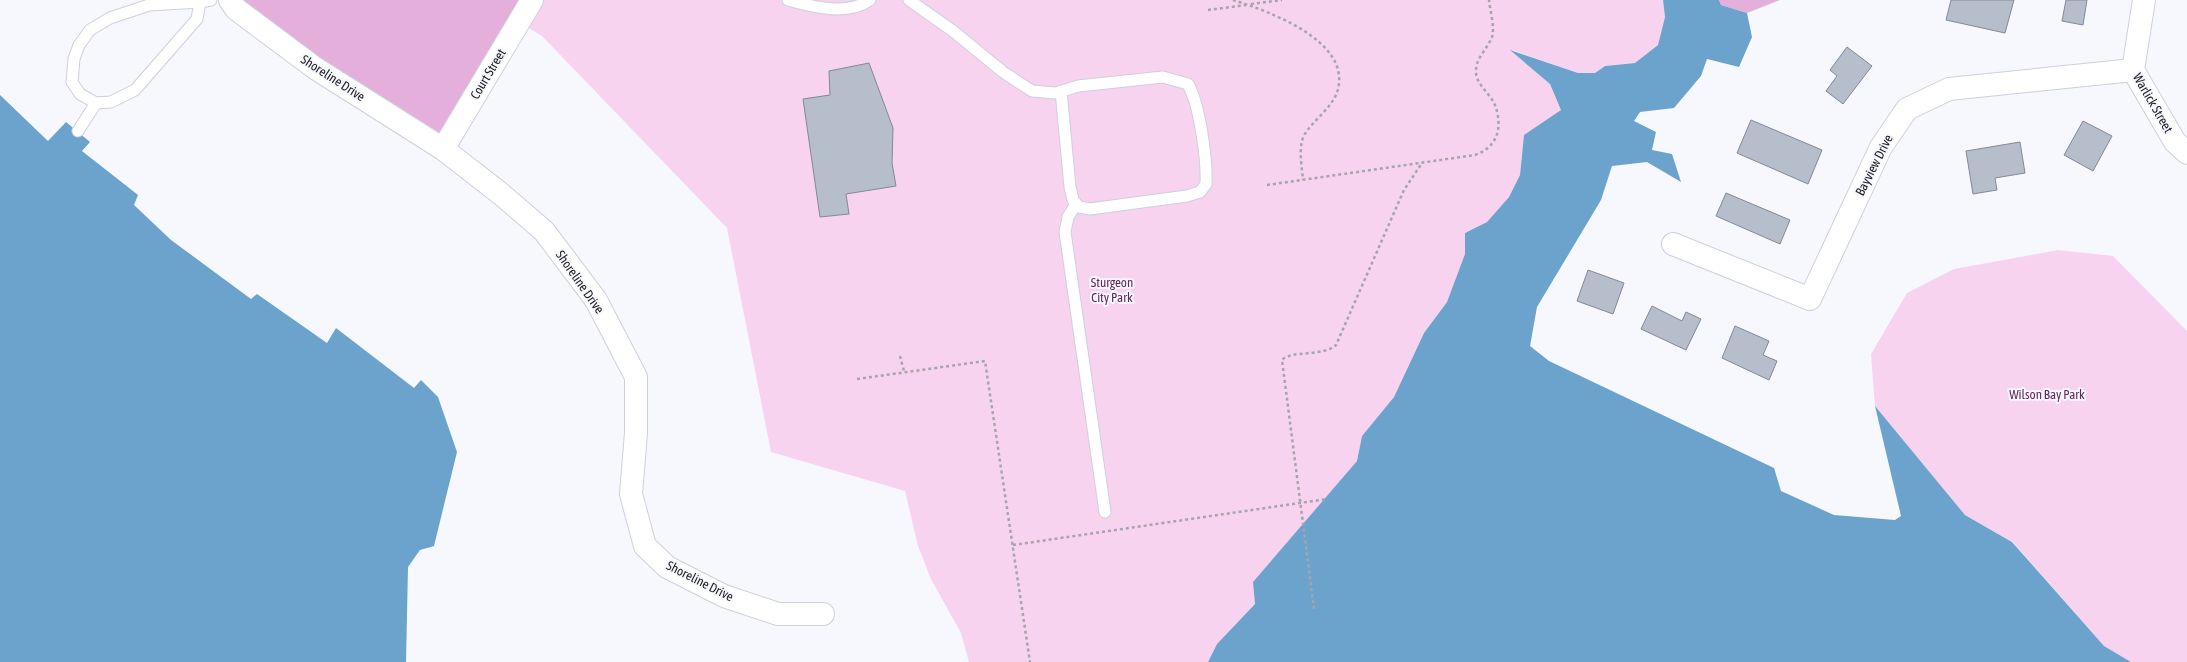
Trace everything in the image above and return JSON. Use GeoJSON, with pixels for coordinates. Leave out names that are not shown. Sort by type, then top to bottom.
{"type":"FeatureCollection","features":[{"type":"Feature","properties":{"kind":"street","name":"Shoreline Drive"},"geometry":{"type":"LineString","coordinates":[[230,0],[236,10],[312,66],[443,149],[544,231],[596,300],[636,377],[636,433],[631,494],[645,546],[667,567],[724,596],[778,614],[823,614]]}},
{"type":"Feature","properties":{"kind":"street","name":"Court Street"},"geometry":{"type":"LineString","coordinates":[[443,149],[532,0]]}},
{"type":"Feature","properties":{"kind":"street","name":"Warlick Street"},"geometry":{"type":"LineString","coordinates":[[2144,0],[2133,70],[2175,142],[2187,152]]}},
{"type":"Feature","properties":{"kind":"street","name":"Bayview Drive"},"geometry":{"type":"LineString","coordinates":[[1673,244],[1810,300],[1881,147],[1907,109],[1949,89],[2133,70]]}},
{"type":"Feature","properties":{"kind":"lane"},"geometry":{"type":"LineString","coordinates":[[200,2],[197,19],[135,90],[111,102],[96,103],[80,94],[72,82],[74,59],[79,46],[90,30],[110,18],[149,5],[211,0]]}},
{"type":"Feature","properties":{"kind":"lane"},"geometry":{"type":"LineString","coordinates":[[788,0],[821,10],[862,6],[870,0]]}},
{"type":"Feature","properties":{"kind":"lane"},"geometry":{"type":"LineString","coordinates":[[909,0],[953,31],[1003,72],[1032,91],[1056,93],[1062,91],[1078,86],[1163,77],[1188,84],[1195,96],[1207,171],[1206,184],[1200,192],[1187,196],[1090,209],[1079,207],[1076,204],[1070,187],[1062,91]]}},
{"type":"Feature","properties":{"kind":"lane"},"geometry":{"type":"LineString","coordinates":[[78,131],[96,103]]}},
{"type":"Feature","properties":{"kind":"lane"},"geometry":{"type":"LineString","coordinates":[[1076,204],[1068,217],[1065,232],[1105,512]]}},
{"type":"Feature","properties":{"kind":"path"},"geometry":{"type":"LineString","coordinates":[[1234,0],[1284,19],[1320,42],[1334,57],[1338,71],[1338,88],[1328,108],[1307,130],[1302,140],[1301,153],[1303,180]]}},
{"type":"Feature","properties":{"kind":"path"},"geometry":{"type":"LineString","coordinates":[[1208,10],[1282,0]]}},
{"type":"Feature","properties":{"kind":"path"},"geometry":{"type":"LineString","coordinates":[[1267,185],[1475,155],[1486,151],[1493,145],[1497,135],[1497,122],[1494,104],[1476,75],[1476,68],[1479,59],[1492,36],[1489,0]]}},
{"type":"Feature","properties":{"kind":"path"},"geometry":{"type":"LineString","coordinates":[[1314,609],[1282,371],[1282,360],[1288,356],[1322,352],[1331,349],[1339,339],[1404,190],[1422,163]]}},
{"type":"Feature","properties":{"kind":"path"},"geometry":{"type":"LineString","coordinates":[[900,356],[904,371]]}},
{"type":"Feature","properties":{"kind":"path"},"geometry":{"type":"LineString","coordinates":[[857,379],[904,371],[985,361],[1030,662]]}},
{"type":"Feature","properties":{"kind":"path"},"geometry":{"type":"LineString","coordinates":[[1012,545],[1327,499]]}},
{"type":"Feature","properties":{"kind":"green space","name":"Sturgeon City Park"},"geometry":{"type":"Polygon","coordinates":[[[533,0],[1663,0],[1665,17],[1658,45],[1635,63],[1605,66],[1595,73],[1578,73],[1512,50],[1550,84],[1561,110],[1524,136],[1520,175],[1509,197],[1487,222],[1465,233],[1465,254],[1447,302],[1424,333],[1394,397],[1362,436],[1357,461],[1254,582],[1255,604],[1217,644],[1208,662],[969,662],[961,633],[931,579],[918,546],[905,491],[771,452],[727,228],[542,36],[519,22],[533,0]]]}},
{"type":"Feature","properties":{"kind":"green space","name":"Wilson Bay Park"},"geometry":{"type":"Polygon","coordinates":[[[2058,250],[2113,256],[2187,331],[2187,662],[2131,662],[2104,646],[2013,542],[1965,515],[1875,406],[1871,354],[1907,293],[1954,269],[2058,250]]]}},
{"type":"Feature","properties":{"kind":"shaded area"},"geometry":{"type":"Polygon","coordinates":[[[230,0],[532,0],[443,149],[230,0]]]}},
{"type":"Feature","properties":{"kind":"shaded area"},"geometry":{"type":"Polygon","coordinates":[[[1719,0],[1780,0],[1747,13],[1721,5],[1719,0]]]}},
{"type":"Feature","properties":{"kind":"water"},"geometry":{"type":"Polygon","coordinates":[[[1663,0],[1719,0],[1721,5],[1747,13],[1752,37],[1739,67],[1707,59],[1701,76],[1674,108],[1640,112],[1634,121],[1656,132],[1652,150],[1672,154],[1681,182],[1647,162],[1612,166],[1601,200],[1537,307],[1530,346],[1549,361],[1774,468],[1781,491],[1834,515],[1895,520],[1901,516],[1875,406],[1965,515],[2012,542],[2104,646],[2131,662],[1208,662],[1217,644],[1255,604],[1253,582],[1357,461],[1362,436],[1394,397],[1424,333],[1447,302],[1465,254],[1465,233],[1487,222],[1509,197],[1520,175],[1524,135],[1561,110],[1550,84],[1510,50],[1578,73],[1595,73],[1605,66],[1635,63],[1658,45],[1665,17],[1663,0]]]}},
{"type":"Feature","properties":{"kind":"water"},"geometry":{"type":"Polygon","coordinates":[[[0,95],[48,141],[66,122],[90,142],[82,151],[138,195],[134,205],[171,240],[251,299],[257,294],[327,343],[336,328],[414,388],[421,380],[438,397],[457,452],[434,546],[420,550],[408,567],[406,662],[0,662],[0,95]]]}},
{"type":"Feature","properties":{"kind":"building"},"geometry":{"type":"Polygon","coordinates":[[[1951,0],[2014,0],[2005,33],[1946,20],[1951,0]]]}},
{"type":"Feature","properties":{"kind":"building"},"geometry":{"type":"Polygon","coordinates":[[[2066,0],[2087,0],[2083,25],[2062,21],[2066,0]]]}},
{"type":"Feature","properties":{"kind":"building"},"geometry":{"type":"Polygon","coordinates":[[[1847,47],[1872,66],[1843,104],[1826,91],[1837,76],[1830,70],[1847,47]]]}},
{"type":"Feature","properties":{"kind":"building"},"geometry":{"type":"Polygon","coordinates":[[[869,63],[893,128],[892,163],[896,186],[846,194],[849,214],[820,217],[803,99],[830,95],[829,71],[869,63]]]}},
{"type":"Feature","properties":{"kind":"building"},"geometry":{"type":"Polygon","coordinates":[[[1751,120],[1822,150],[1808,184],[1737,153],[1751,120]]]}},
{"type":"Feature","properties":{"kind":"building"},"geometry":{"type":"Polygon","coordinates":[[[2083,121],[2112,136],[2093,171],[2064,155],[2083,121]]]}},
{"type":"Feature","properties":{"kind":"building"},"geometry":{"type":"Polygon","coordinates":[[[2020,142],[2025,173],[1995,178],[1997,190],[1973,194],[1966,151],[2020,142]]]}},
{"type":"Feature","properties":{"kind":"building"},"geometry":{"type":"Polygon","coordinates":[[[1726,193],[1790,220],[1780,244],[1716,216],[1726,193]]]}},
{"type":"Feature","properties":{"kind":"building"},"geometry":{"type":"Polygon","coordinates":[[[1588,270],[1624,283],[1613,314],[1577,301],[1588,270]]]}},
{"type":"Feature","properties":{"kind":"building"},"geometry":{"type":"Polygon","coordinates":[[[1652,306],[1682,321],[1686,312],[1701,319],[1686,350],[1641,329],[1652,306]]]}},
{"type":"Feature","properties":{"kind":"building"},"geometry":{"type":"Polygon","coordinates":[[[1735,326],[1769,341],[1763,355],[1777,361],[1769,380],[1722,358],[1735,326]]]}}]}
